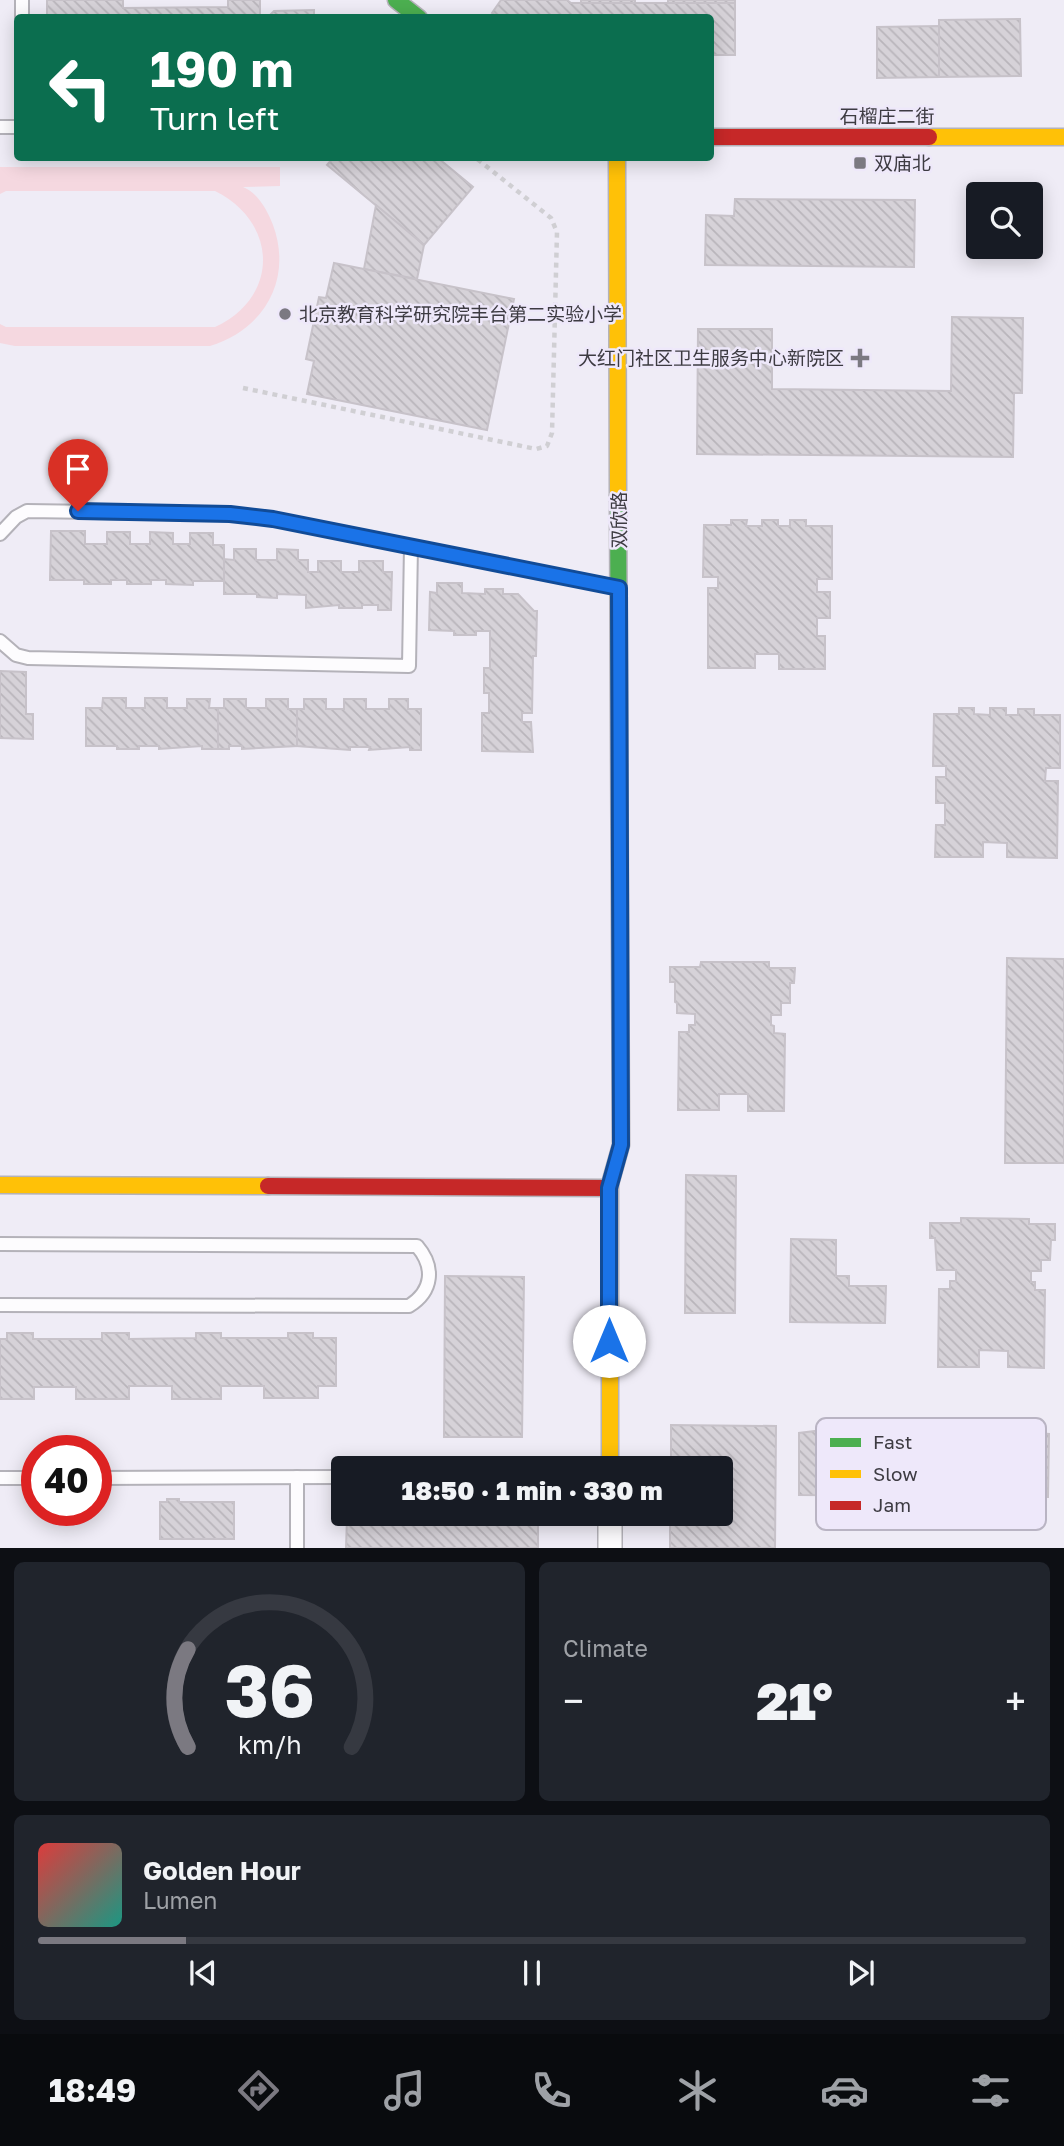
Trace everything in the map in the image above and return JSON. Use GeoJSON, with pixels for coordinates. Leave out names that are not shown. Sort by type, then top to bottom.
{"type":"FeatureCollection","features":[{"type":"Feature","properties":{"kind":"street"},"geometry":{"type":"LineString","coordinates":[[396,0],[414,14]]}},
{"type":"Feature","properties":{"kind":"street","name":"石榴庄二街"},"geometry":{"type":"LineString","coordinates":[[714,137],[1064,137]]}},
{"type":"Feature","properties":{"kind":"street","name":"双欣路"},"geometry":{"type":"LineString","coordinates":[[610,1456],[609,1188],[621,1145],[617,161]]}},
{"type":"Feature","properties":{"kind":"street"},"geometry":{"type":"LineString","coordinates":[[0,1185],[609,1188]]}},
{"type":"Feature","properties":{"kind":"street"},"geometry":{"type":"LineString","coordinates":[[610,1526],[610,1548]]}},
{"type":"Feature","properties":{"kind":"lane"},"geometry":{"type":"LineString","coordinates":[[0,534],[27,510],[230,514],[273,519],[619,588]]}},
{"type":"Feature","properties":{"kind":"lane"},"geometry":{"type":"LineString","coordinates":[[0,641],[16,655],[28,658],[409,666],[411,546]]}},
{"type":"Feature","properties":{"kind":"lane"},"geometry":{"type":"LineString","coordinates":[[0,1244],[417,1246],[429,1263],[430,1273],[425,1293],[409,1306],[0,1305]]}},
{"type":"Feature","properties":{"kind":"lane"},"geometry":{"type":"LineString","coordinates":[[297,1477],[297,1548]]}},
{"type":"Feature","properties":{"kind":"lane"},"geometry":{"type":"LineString","coordinates":[[112,1478],[331,1477]]}},
{"type":"Feature","properties":{"kind":"lane"},"geometry":{"type":"LineString","coordinates":[[0,1478],[21,1478]]}},
{"type":"Feature","properties":{"kind":"path"},"geometry":{"type":"LineString","coordinates":[[243,388],[536,449],[547,446],[552,433],[558,232],[551,218],[479,161]]}},
{"type":"Feature","properties":{"kind":"shaded area"},"geometry":{"type":"Polygon","coordinates":[[[0,167],[280,167],[280,186],[243,187],[253,193],[265,208],[278,245],[276,283],[269,300],[259,315],[245,328],[210,346],[15,346],[0,343],[0,324],[6,327],[215,327],[236,314],[251,297],[260,279],[263,259],[260,240],[251,221],[236,205],[215,191],[6,191],[0,194],[0,167]]]}},
{"type":"Feature","properties":{"kind":"building"},"geometry":{"type":"Polygon","coordinates":[[[47,0],[123,0],[123,8],[228,7],[228,0],[260,0],[260,14],[47,14],[47,0]]]}},
{"type":"Feature","properties":{"kind":"building"},"geometry":{"type":"Polygon","coordinates":[[[501,0],[567,0],[571,3],[735,3],[735,55],[714,55],[714,14],[492,13],[501,0]]]}},
{"type":"Feature","properties":{"kind":"building"},"geometry":{"type":"Polygon","coordinates":[[[581,0],[635,0],[635,3],[581,3],[581,0]]]}},
{"type":"Feature","properties":{"kind":"building"},"geometry":{"type":"Polygon","coordinates":[[[668,0],[735,0],[735,3],[668,3],[668,0]]]}},
{"type":"Feature","properties":{"kind":"building"},"geometry":{"type":"Polygon","coordinates":[[[314,10],[314,14],[271,14],[274,11],[314,10]]]}},
{"type":"Feature","properties":{"kind":"building"},"geometry":{"type":"Polygon","coordinates":[[[1020,19],[1021,76],[939,77],[939,20],[1020,19]]]}},
{"type":"Feature","properties":{"kind":"building"},"geometry":{"type":"Polygon","coordinates":[[[939,26],[939,77],[877,78],[877,27],[939,26]]]}},
{"type":"Feature","properties":{"kind":"building"},"geometry":{"type":"Polygon","coordinates":[[[330,161],[442,161],[473,187],[424,245],[327,165],[330,161]]]}},
{"type":"Feature","properties":{"kind":"building"},"geometry":{"type":"Polygon","coordinates":[[[735,199],[915,200],[914,267],[705,265],[706,215],[734,216],[735,199]]]}},
{"type":"Feature","properties":{"kind":"building"},"geometry":{"type":"Polygon","coordinates":[[[376,205],[424,245],[417,279],[364,269],[376,205]]]}},
{"type":"Feature","properties":{"kind":"building"},"geometry":{"type":"Polygon","coordinates":[[[334,263],[514,299],[487,430],[307,394],[314,361],[306,359],[319,297],[326,298],[334,263]]]}},
{"type":"Feature","properties":{"kind":"building"},"geometry":{"type":"Polygon","coordinates":[[[952,317],[1023,318],[1022,393],[1014,393],[1013,457],[697,454],[698,329],[772,329],[772,389],[951,391],[952,317]]]}},
{"type":"Feature","properties":{"kind":"building"},"geometry":{"type":"Polygon","coordinates":[[[731,520],[747,520],[746,526],[762,526],[762,520],[778,520],[778,526],[790,526],[790,520],[806,520],[806,526],[832,526],[832,579],[817,579],[817,592],[830,592],[830,618],[817,618],[817,636],[825,636],[825,669],[779,669],[779,654],[755,654],[755,668],[708,668],[708,588],[718,588],[718,577],[703,577],[704,525],[731,525],[731,520]]]}},
{"type":"Feature","properties":{"kind":"building"},"geometry":{"type":"Polygon","coordinates":[[[51,531],[85,531],[85,544],[107,544],[107,532],[130,532],[130,544],[150,544],[150,532],[173,533],[173,544],[190,544],[190,533],[213,533],[213,545],[224,545],[224,581],[193,581],[193,585],[166,584],[166,580],[151,580],[151,584],[127,584],[127,580],[111,580],[111,584],[84,584],[84,580],[50,580],[51,531]]]}},
{"type":"Feature","properties":{"kind":"building"},"geometry":{"type":"Polygon","coordinates":[[[234,549],[256,549],[256,560],[277,560],[277,549],[298,550],[298,560],[308,560],[308,572],[318,572],[318,561],[341,561],[341,572],[359,572],[359,561],[383,561],[383,572],[392,572],[391,610],[378,610],[378,605],[362,605],[362,608],[339,608],[339,605],[306,608],[306,595],[277,594],[277,598],[257,597],[257,594],[224,594],[224,559],[234,560],[234,549]]]}},
{"type":"Feature","properties":{"kind":"building"},"geometry":{"type":"Polygon","coordinates":[[[437,583],[462,583],[462,593],[485,594],[485,589],[503,589],[503,594],[518,594],[537,611],[532,713],[522,713],[522,722],[531,722],[533,752],[482,751],[482,713],[489,713],[489,693],[484,693],[484,668],[490,668],[490,631],[476,631],[476,635],[454,635],[454,631],[429,630],[430,592],[437,593],[437,583]]]}},
{"type":"Feature","properties":{"kind":"building"},"geometry":{"type":"Polygon","coordinates":[[[0,671],[26,672],[26,714],[33,714],[33,739],[0,738],[0,671]]]}},
{"type":"Feature","properties":{"kind":"building"},"geometry":{"type":"Polygon","coordinates":[[[103,698],[126,698],[126,708],[145,708],[145,698],[167,698],[167,708],[187,708],[187,699],[210,699],[209,708],[218,708],[218,749],[202,749],[202,746],[159,749],[159,746],[139,746],[139,749],[117,749],[117,746],[86,746],[86,708],[102,708],[103,698]]]}},
{"type":"Feature","properties":{"kind":"building"},"geometry":{"type":"Polygon","coordinates":[[[224,699],[246,699],[246,708],[266,708],[266,699],[288,699],[288,709],[297,709],[297,746],[242,749],[242,746],[229,746],[229,749],[218,749],[218,708],[224,708],[224,699]]]}},
{"type":"Feature","properties":{"kind":"building"},"geometry":{"type":"Polygon","coordinates":[[[304,699],[326,699],[326,709],[344,709],[344,699],[366,699],[366,709],[389,709],[389,699],[408,699],[408,709],[421,709],[421,750],[410,750],[410,747],[369,750],[370,747],[350,747],[350,750],[297,746],[297,709],[304,709],[304,699]]]}},
{"type":"Feature","properties":{"kind":"building"},"geometry":{"type":"Polygon","coordinates":[[[959,708],[974,708],[974,714],[990,715],[990,708],[1006,708],[1006,715],[1018,715],[1018,709],[1034,709],[1034,715],[1060,715],[1060,768],[1046,768],[1045,781],[1058,781],[1057,858],[1007,857],[1007,843],[983,842],[983,857],[935,857],[936,825],[945,825],[945,803],[936,803],[936,777],[946,777],[946,766],[933,766],[934,714],[959,714],[959,708]]]}},
{"type":"Feature","properties":{"kind":"building"},"geometry":{"type":"Polygon","coordinates":[[[1007,958],[1064,959],[1064,1163],[1005,1163],[1007,958]]]}},
{"type":"Feature","properties":{"kind":"building"},"geometry":{"type":"Polygon","coordinates":[[[701,962],[769,962],[769,968],[795,968],[794,983],[790,983],[790,1003],[781,1003],[781,1015],[771,1015],[774,1033],[785,1034],[784,1111],[748,1111],[748,1094],[719,1094],[719,1110],[678,1110],[679,1032],[689,1032],[689,1025],[695,1025],[695,1014],[677,1013],[675,982],[670,982],[670,967],[700,967],[701,962]]]}},
{"type":"Feature","properties":{"kind":"building"},"geometry":{"type":"Polygon","coordinates":[[[686,1175],[736,1176],[735,1313],[685,1313],[686,1175]]]}},
{"type":"Feature","properties":{"kind":"building"},"geometry":{"type":"Polygon","coordinates":[[[961,1218],[1029,1219],[1029,1224],[1055,1224],[1055,1240],[1051,1240],[1050,1260],[1041,1260],[1041,1271],[1031,1271],[1031,1282],[1035,1282],[1035,1290],[1045,1290],[1044,1368],[1008,1367],[1008,1351],[979,1350],[979,1367],[938,1367],[939,1289],[950,1289],[950,1281],[956,1281],[956,1270],[937,1270],[935,1238],[930,1238],[930,1223],[961,1223],[961,1218]]]}},
{"type":"Feature","properties":{"kind":"building"},"geometry":{"type":"Polygon","coordinates":[[[791,1239],[836,1240],[836,1276],[849,1276],[849,1286],[886,1286],[885,1323],[790,1322],[791,1239]]]}},
{"type":"Feature","properties":{"kind":"building"},"geometry":{"type":"Polygon","coordinates":[[[445,1276],[524,1277],[522,1437],[444,1437],[445,1276]]]}},
{"type":"Feature","properties":{"kind":"building"},"geometry":{"type":"Polygon","coordinates":[[[7,1333],[33,1333],[33,1339],[102,1339],[102,1333],[129,1333],[129,1339],[196,1338],[196,1333],[221,1333],[221,1338],[288,1338],[288,1333],[313,1333],[313,1338],[336,1338],[336,1386],[318,1386],[318,1398],[264,1398],[264,1386],[221,1386],[221,1399],[172,1399],[172,1386],[129,1386],[129,1399],[76,1399],[76,1387],[34,1387],[34,1399],[0,1399],[0,1339],[7,1339],[7,1333]]]}},
{"type":"Feature","properties":{"kind":"building"},"geometry":{"type":"Polygon","coordinates":[[[671,1425],[776,1426],[775,1548],[670,1548],[670,1526],[733,1526],[733,1456],[671,1456],[671,1425]]]}},
{"type":"Feature","properties":{"kind":"building"},"geometry":{"type":"Polygon","coordinates":[[[816,1431],[816,1495],[799,1495],[799,1433],[816,1431]]]}},
{"type":"Feature","properties":{"kind":"building"},"geometry":{"type":"Polygon","coordinates":[[[1046,1434],[1049,1434],[1046,1497],[1046,1434]]]}},
{"type":"Feature","properties":{"kind":"building"},"geometry":{"type":"Polygon","coordinates":[[[167,1499],[179,1499],[179,1502],[234,1502],[234,1539],[160,1539],[160,1502],[167,1502],[167,1499]]]}},
{"type":"Feature","properties":{"kind":"building"},"geometry":{"type":"Polygon","coordinates":[[[347,1526],[538,1526],[538,1548],[346,1548],[347,1526]]]}},
{"type":"Feature","properties":{"kind":"traffic: fast"},"geometry":{"type":"LineString","coordinates":[[396,0],[414,14]]}},
{"type":"Feature","properties":{"kind":"traffic: fast"},"geometry":{"type":"LineString","coordinates":[[610,1184],[621,1145],[618,496]]}},
{"type":"Feature","properties":{"kind":"traffic: slow"},"geometry":{"type":"LineString","coordinates":[[929,137],[1064,137]]}},
{"type":"Feature","properties":{"kind":"traffic: slow"},"geometry":{"type":"LineString","coordinates":[[617,161],[618,496]]}},
{"type":"Feature","properties":{"kind":"traffic: slow"},"geometry":{"type":"LineString","coordinates":[[610,1184],[610,1456]]}},
{"type":"Feature","properties":{"kind":"traffic: slow"},"geometry":{"type":"LineString","coordinates":[[0,1185],[268,1186]]}},
{"type":"Feature","properties":{"kind":"traffic: jam"},"geometry":{"type":"LineString","coordinates":[[714,137],[929,137]]}},
{"type":"Feature","properties":{"kind":"traffic: jam"},"geometry":{"type":"LineString","coordinates":[[268,1186],[609,1188]]}},
{"type":"Feature","properties":{"kind":"place","name":"双庙北"},"geometry":{"type":"Point","coordinates":[860,163]}},
{"type":"Feature","properties":{"kind":"place","name":"北京教育科学研究院丰台第二实验小学"},"geometry":{"type":"Point","coordinates":[285,314]}},
{"type":"Feature","properties":{"kind":"place","name":"大红门社区卫生服务中心新院区"},"geometry":{"type":"Point","coordinates":[860,358]}},
{"type":"Feature","properties":{"kind":"route"},"geometry":{"type":"LineString","coordinates":[[78,511],[230,514],[273,519],[619,588],[621,1145],[609,1188],[609,1341]]}}]}
